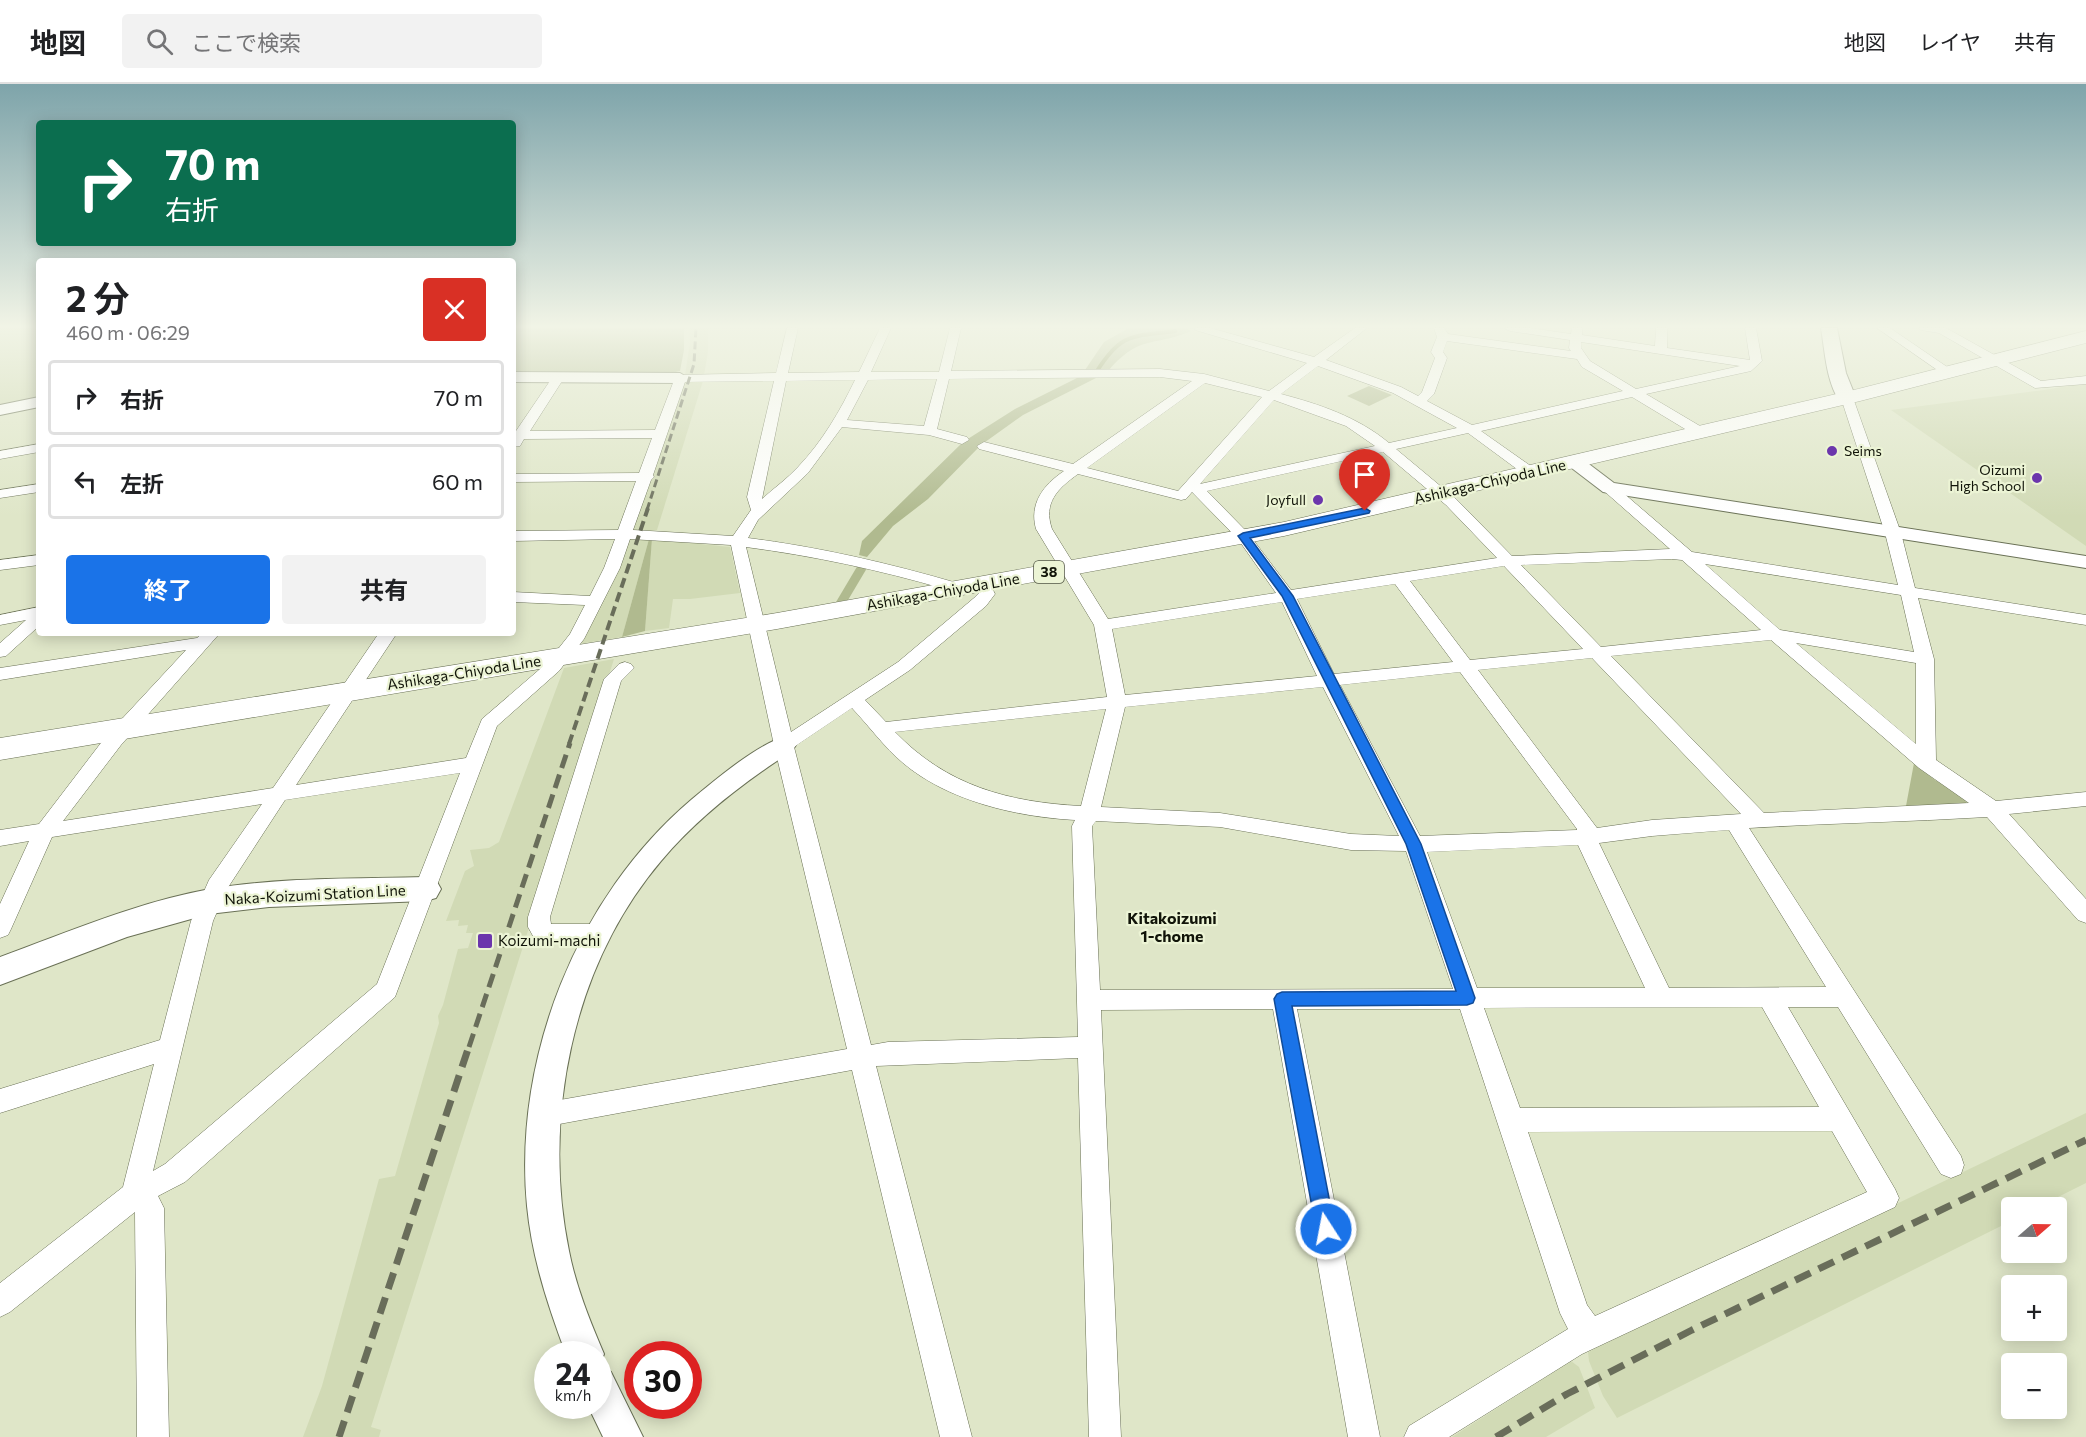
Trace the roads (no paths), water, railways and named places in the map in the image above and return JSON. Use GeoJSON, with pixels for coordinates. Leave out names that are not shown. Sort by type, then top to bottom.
{"type":"FeatureCollection","features":[{"type":"Feature","properties":{"kind":"main road"},"geometry":{"type":"LineString","coordinates":[[1844,391],[1847,398]]}},
{"type":"Feature","properties":{"kind":"main road","name":"Ashikaga-Chiyoda Line"},"geometry":{"type":"LineString","coordinates":[[0,749],[561,658],[983,585],[1243,536],[1442,493],[1875,391]]}},
{"type":"Feature","properties":{"kind":"main road","name":"Naka-Koizumi Station Line"},"geometry":{"type":"LineString","coordinates":[[0,970],[121,926],[208,902],[269,896],[424,889]]}},
{"type":"Feature","properties":{"kind":"street"},"geometry":{"type":"LineString","coordinates":[[516,437],[549,391]]}},
{"type":"Feature","properties":{"kind":"street"},"geometry":{"type":"LineString","coordinates":[[0,1302],[137,1193],[175,1173],[383,995],[389,986],[424,889],[492,718],[561,658],[578,634],[612,568],[647,477],[676,391]]}},
{"type":"Feature","properties":{"kind":"street"},"geometry":{"type":"LineString","coordinates":[[758,510],[754,496],[776,391]]}},
{"type":"Feature","properties":{"kind":"street"},"geometry":{"type":"LineString","coordinates":[[856,391],[841,423],[817,454],[745,525],[738,543],[784,745],[956,1437]]}},
{"type":"Feature","properties":{"kind":"street"},"geometry":{"type":"LineString","coordinates":[[930,431],[940,391]]}},
{"type":"Feature","properties":{"kind":"street"},"geometry":{"type":"LineString","coordinates":[[1105,1437],[1082,826],[1089,815],[1117,703],[1103,625],[1044,529],[1040,516],[1043,501],[1076,469],[1186,391]]}},
{"type":"Feature","properties":{"kind":"street"},"geometry":{"type":"LineString","coordinates":[[1256,391],[1343,420],[1388,447],[1442,493],[1759,820]]}},
{"type":"Feature","properties":{"kind":"street"},"geometry":{"type":"LineString","coordinates":[[984,446],[1181,496],[1194,486],[1276,391]]}},
{"type":"Feature","properties":{"kind":"street"},"geometry":{"type":"LineString","coordinates":[[1397,391],[1470,429],[1530,472]]}},
{"type":"Feature","properties":{"kind":"street"},"geometry":{"type":"LineString","coordinates":[[1419,401],[1429,391]]}},
{"type":"Feature","properties":{"kind":"street"},"geometry":{"type":"LineString","coordinates":[[1631,391],[1700,432]]}},
{"type":"Feature","properties":{"kind":"street"},"geometry":{"type":"LineString","coordinates":[[1194,486],[1388,447],[1642,391]]}},
{"type":"Feature","properties":{"kind":"street"},"geometry":{"type":"LineString","coordinates":[[1847,398],[1893,533],[1925,659],[1926,763]]}},
{"type":"Feature","properties":{"kind":"street"},"geometry":{"type":"LineString","coordinates":[[0,411],[36,403]]}},
{"type":"Feature","properties":{"kind":"street"},"geometry":{"type":"LineString","coordinates":[[841,423],[930,431],[962,440]]}},
{"type":"Feature","properties":{"kind":"street"},"geometry":{"type":"LineString","coordinates":[[516,438],[661,434]]}},
{"type":"Feature","properties":{"kind":"street"},"geometry":{"type":"LineString","coordinates":[[0,455],[36,449]]}},
{"type":"Feature","properties":{"kind":"street"},"geometry":{"type":"LineString","coordinates":[[1575,462],[1609,488],[1926,763],[1992,809],[2086,914]]}},
{"type":"Feature","properties":{"kind":"street"},"geometry":{"type":"LineString","coordinates":[[516,478],[647,477]]}},
{"type":"Feature","properties":{"kind":"street"},"geometry":{"type":"LineString","coordinates":[[1194,486],[1243,536],[1287,596],[1414,844],[1511,1120],[1575,1312],[1589,1334]]}},
{"type":"Feature","properties":{"kind":"street"},"geometry":{"type":"LineString","coordinates":[[0,494],[36,488]]}},
{"type":"Feature","properties":{"kind":"street"},"geometry":{"type":"LineString","coordinates":[[1609,488],[2086,562]]}},
{"type":"Feature","properties":{"kind":"street"},"geometry":{"type":"LineString","coordinates":[[516,536],[661,535],[802,549],[852,559],[951,586],[954,590]]}},
{"type":"Feature","properties":{"kind":"street"},"geometry":{"type":"LineString","coordinates":[[1103,625],[1509,561],[1683,554],[2086,620]]}},
{"type":"Feature","properties":{"kind":"street"},"geometry":{"type":"LineString","coordinates":[[0,566],[36,560]]}},
{"type":"Feature","properties":{"kind":"street"},"geometry":{"type":"LineString","coordinates":[[1399,578],[1587,828],[1589,848],[1662,998]]}},
{"type":"Feature","properties":{"kind":"street"},"geometry":{"type":"LineString","coordinates":[[580,1341],[551,1252],[542,1164],[543,1115],[557,1040],[576,982],[617,901],[657,849],[711,796],[904,666],[980,602],[987,594],[983,585]]}},
{"type":"Feature","properties":{"kind":"street"},"geometry":{"type":"LineString","coordinates":[[516,597],[596,601]]}},
{"type":"Feature","properties":{"kind":"street"},"geometry":{"type":"LineString","coordinates":[[0,620],[36,613]]}},
{"type":"Feature","properties":{"kind":"street"},"geometry":{"type":"LineString","coordinates":[[0,651],[36,620]]}},
{"type":"Feature","properties":{"kind":"street"},"geometry":{"type":"LineString","coordinates":[[882,729],[896,725],[1775,634],[1925,659]]}},
{"type":"Feature","properties":{"kind":"street"},"geometry":{"type":"LineString","coordinates":[[153,1437],[150,1208],[137,1193],[137,1179],[208,902],[386,636]]}},
{"type":"Feature","properties":{"kind":"street"},"geometry":{"type":"LineString","coordinates":[[0,674],[207,637]]}},
{"type":"Feature","properties":{"kind":"street"},"geometry":{"type":"LineString","coordinates":[[0,929],[45,831],[124,729],[207,637]]}},
{"type":"Feature","properties":{"kind":"street"},"geometry":{"type":"LineString","coordinates":[[600,933],[551,933],[542,930],[539,923],[613,680],[625,668]]}},
{"type":"Feature","properties":{"kind":"street"},"geometry":{"type":"LineString","coordinates":[[855,700],[908,757],[931,774],[973,795],[1029,808],[1089,815],[1220,820],[1350,842],[1414,844],[1589,837],[1652,828],[1759,820],[1992,809],[2086,799]]}},
{"type":"Feature","properties":{"kind":"street"},"geometry":{"type":"LineString","coordinates":[[0,838],[473,764]]}},
{"type":"Feature","properties":{"kind":"street"},"geometry":{"type":"LineString","coordinates":[[1735,823],[1951,1166]]}},
{"type":"Feature","properties":{"kind":"street"},"geometry":{"type":"LineString","coordinates":[[1420,1437],[1589,1334],[1885,1198],[1769,997]]}},
{"type":"Feature","properties":{"kind":"street"},"geometry":{"type":"LineString","coordinates":[[1089,999],[1844,997]]}},
{"type":"Feature","properties":{"kind":"street"},"geometry":{"type":"LineString","coordinates":[[1282,999],[1364,1437]]}},
{"type":"Feature","properties":{"kind":"street"},"geometry":{"type":"LineString","coordinates":[[543,1115],[888,1053],[1090,1047]]}},
{"type":"Feature","properties":{"kind":"street"},"geometry":{"type":"LineString","coordinates":[[0,1101],[169,1048]]}},
{"type":"Feature","properties":{"kind":"street"},"geometry":{"type":"LineString","coordinates":[[1511,1120],[1838,1119]]}},
{"type":"Feature","properties":{"kind":"street"},"geometry":{"type":"LineString","coordinates":[[612,1414],[623,1437]]}},
{"type":"Feature","properties":{"kind":"railway"},"geometry":{"type":"LineString","coordinates":[[647,510],[685,391]]}},
{"type":"Feature","properties":{"kind":"railway"},"geometry":{"type":"LineString","coordinates":[[569,744],[648,508]]}},
{"type":"Feature","properties":{"kind":"railway"},"geometry":{"type":"LineString","coordinates":[[469,1047],[570,743]]}},
{"type":"Feature","properties":{"kind":"railway"},"geometry":{"type":"LineString","coordinates":[[339,1437],[469,1046]]}},
{"type":"Feature","properties":{"kind":"railway"},"geometry":{"type":"LineString","coordinates":[[1496,1437],[1567,1394],[1692,1330],[2086,1140]]}},
{"type":"Feature","properties":{"kind":"place","name":"Seims"},"geometry":{"type":"Point","coordinates":[1832,451]}},
{"type":"Feature","properties":{"kind":"place","name":"Oizumi High School"},"geometry":{"type":"Point","coordinates":[2037,478]}},
{"type":"Feature","properties":{"kind":"place","name":"Joyfull"},"geometry":{"type":"Point","coordinates":[1318,500]}},
{"type":"Feature","properties":{"kind":"place","name":"Koizumi-machi"},"geometry":{"type":"Point","coordinates":[485,941]}},
{"type":"Feature","properties":{"kind":"district","name":"Kitakoizumi 1-chome"},"geometry":{"type":"Point","coordinates":[1172,927]}}]}
